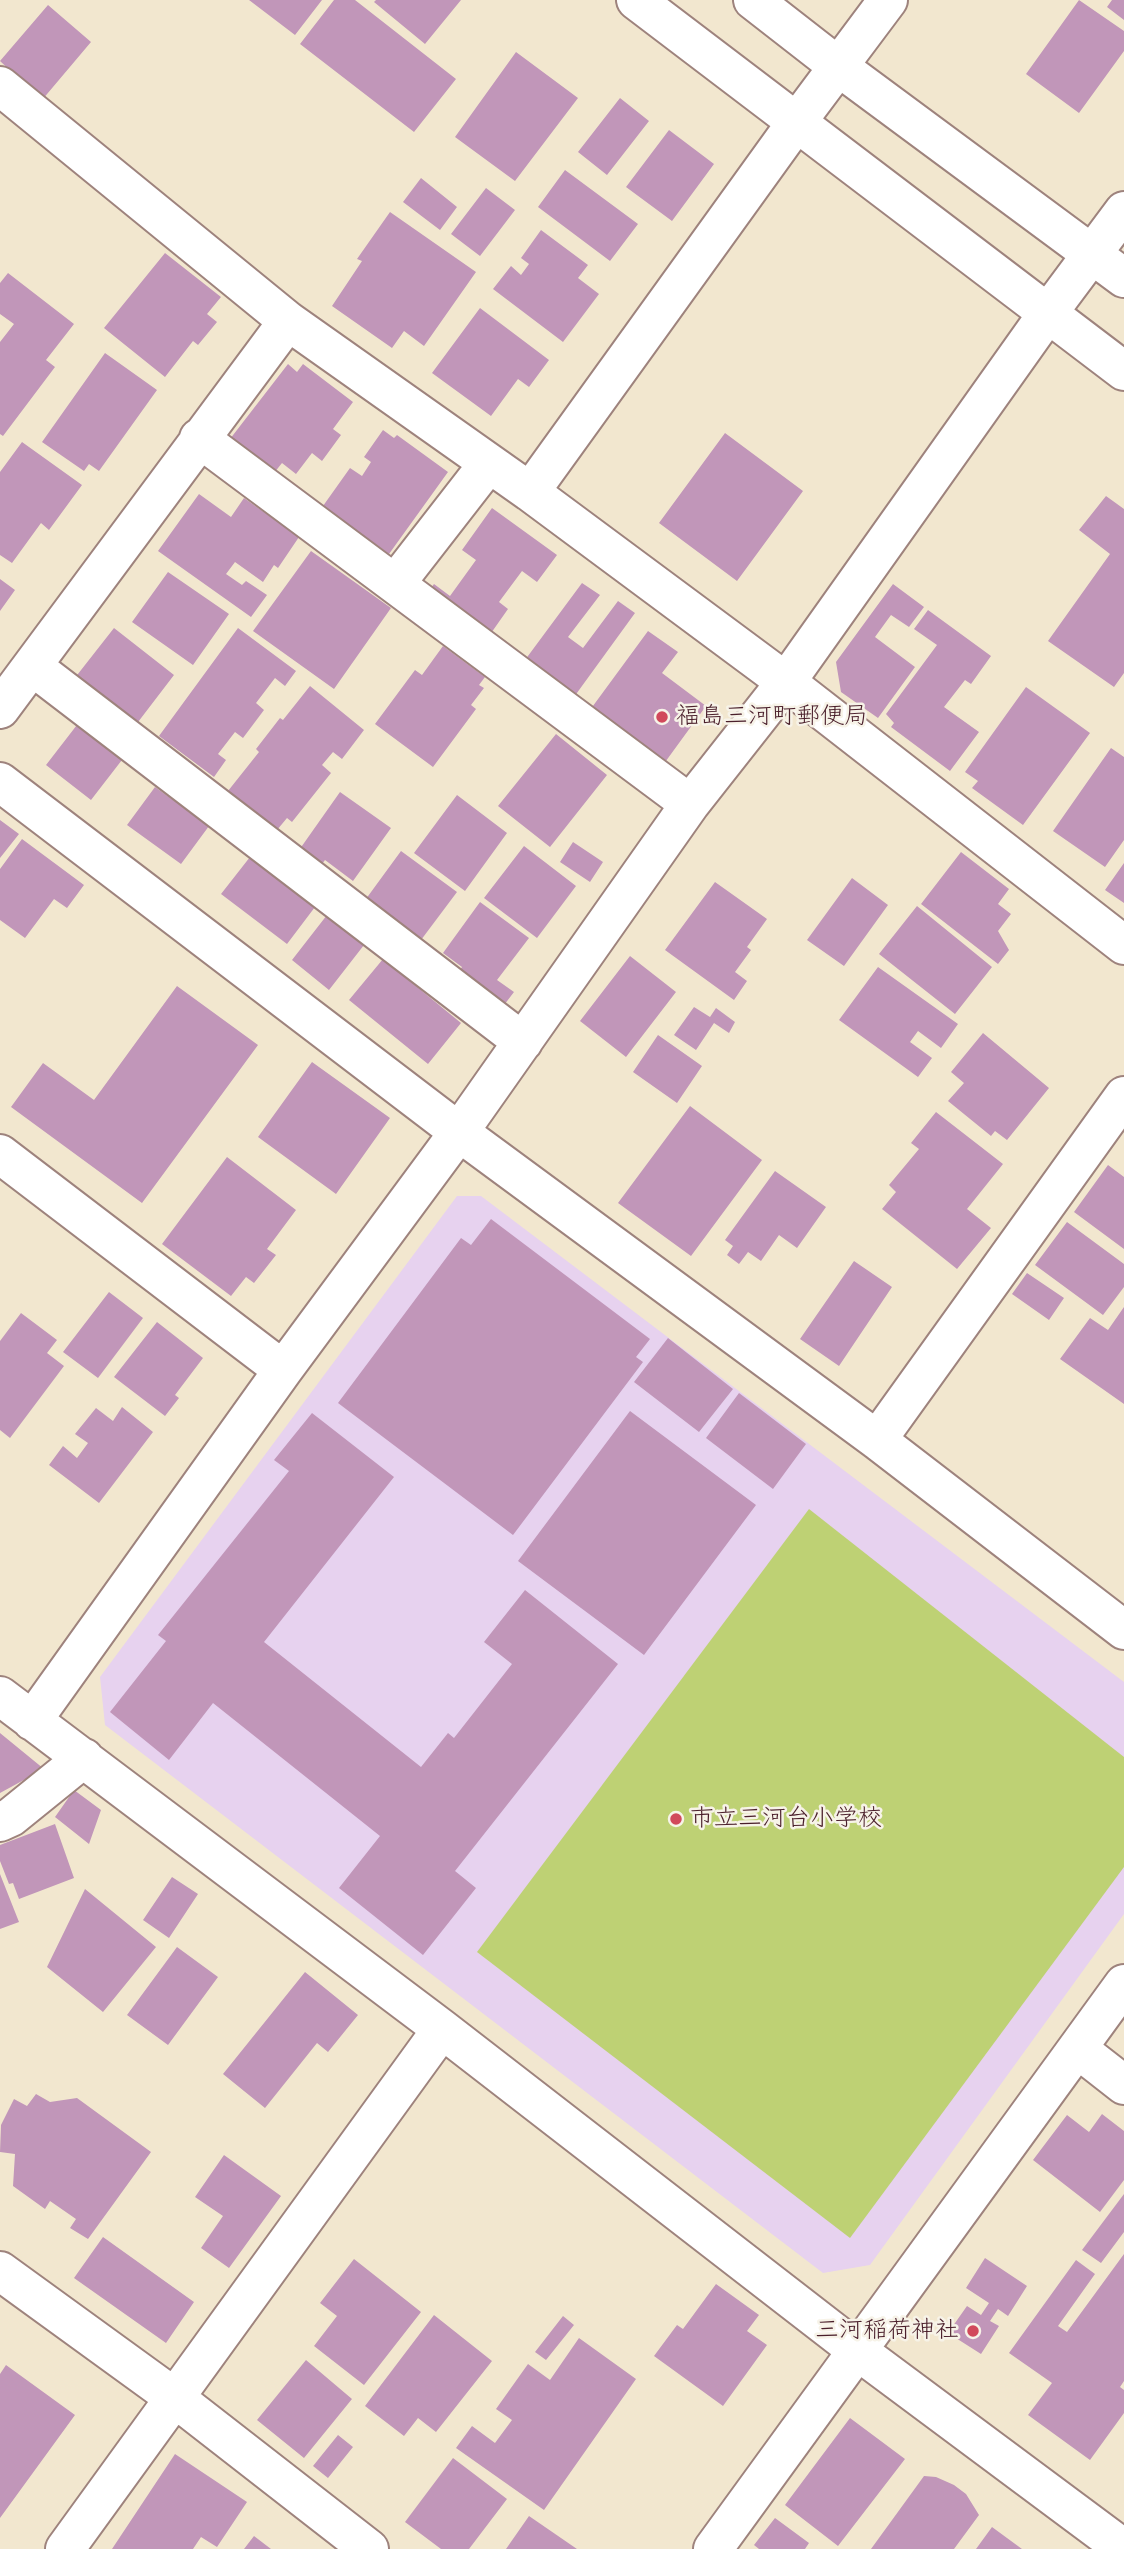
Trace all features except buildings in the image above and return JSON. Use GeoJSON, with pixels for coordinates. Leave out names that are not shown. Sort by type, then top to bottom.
{"type":"FeatureCollection","features":[{"type":"Feature","properties":{"kind":"street"},"geometry":{"type":"LineString","coordinates":[[636,0],[1124,371]]}},
{"type":"Feature","properties":{"kind":"street"},"geometry":{"type":"LineString","coordinates":[[753,0],[1124,278]]}},
{"type":"Feature","properties":{"kind":"street"},"geometry":{"type":"LineString","coordinates":[[530,492],[888,0]]}},
{"type":"Feature","properties":{"kind":"street"},"geometry":{"type":"LineString","coordinates":[[0,86],[288,321],[530,492],[786,682],[1124,945]]}},
{"type":"Feature","properties":{"kind":"street"},"geometry":{"type":"LineString","coordinates":[[32,1721],[283,1370],[460,1132],[690,804],[786,682],[1048,313],[1124,211]]}},
{"type":"Feature","properties":{"kind":"street"},"geometry":{"type":"LineString","coordinates":[[0,709],[288,321]]}},
{"type":"Feature","properties":{"kind":"street"},"geometry":{"type":"LineString","coordinates":[[199,438],[690,804]]}},
{"type":"Feature","properties":{"kind":"street"},"geometry":{"type":"LineString","coordinates":[[395,584],[489,463]]}},
{"type":"Feature","properties":{"kind":"street"},"geometry":{"type":"LineString","coordinates":[[32,666],[523,1042]]}},
{"type":"Feature","properties":{"kind":"street"},"geometry":{"type":"LineString","coordinates":[[0,782],[460,1132],[877,1440],[1124,1630]]}},
{"type":"Feature","properties":{"kind":"street"},"geometry":{"type":"LineString","coordinates":[[877,1440],[1124,1096]]}},
{"type":"Feature","properties":{"kind":"street"},"geometry":{"type":"LineString","coordinates":[[0,1154],[283,1370]]}},
{"type":"Feature","properties":{"kind":"street"},"geometry":{"type":"LineString","coordinates":[[0,1696],[442,2029],[858,2351],[1124,2549]]}},
{"type":"Feature","properties":{"kind":"street"},"geometry":{"type":"LineString","coordinates":[[0,1822],[11,1817],[84,1758]]}},
{"type":"Feature","properties":{"kind":"street"},"geometry":{"type":"LineString","coordinates":[[713,2549],[1124,1984]]}},
{"type":"Feature","properties":{"kind":"street"},"geometry":{"type":"LineString","coordinates":[[65,2549],[442,2029]]}},
{"type":"Feature","properties":{"kind":"street"},"geometry":{"type":"LineString","coordinates":[[1078,2049],[1124,2085]]}},
{"type":"Feature","properties":{"kind":"street"},"geometry":{"type":"LineString","coordinates":[[0,2271],[175,2398],[369,2549]]}},
{"type":"Feature","properties":{"kind":"shaded area","name":"市立三河台小学校"},"geometry":{"type":"Polygon","coordinates":[[[457,1196],[481,1196],[1124,1682],[1124,1914],[870,2265],[823,2273],[105,1725],[100,1677],[457,1196]]]}},
{"type":"Feature","properties":{"kind":"green space"},"geometry":{"type":"Polygon","coordinates":[[[809,1509],[1124,1757],[1124,1867],[850,2238],[477,1952],[809,1509]]]}},
{"type":"Feature","properties":{"kind":"place","name":"福島三河町郵便局"},"geometry":{"type":"Point","coordinates":[662,717]}},
{"type":"Feature","properties":{"kind":"place","name":"市立三河台小学校"},"geometry":{"type":"Point","coordinates":[676,1819]}},
{"type":"Feature","properties":{"kind":"place","name":"三河稲荷神社"},"geometry":{"type":"Point","coordinates":[973,2331]}}]}
